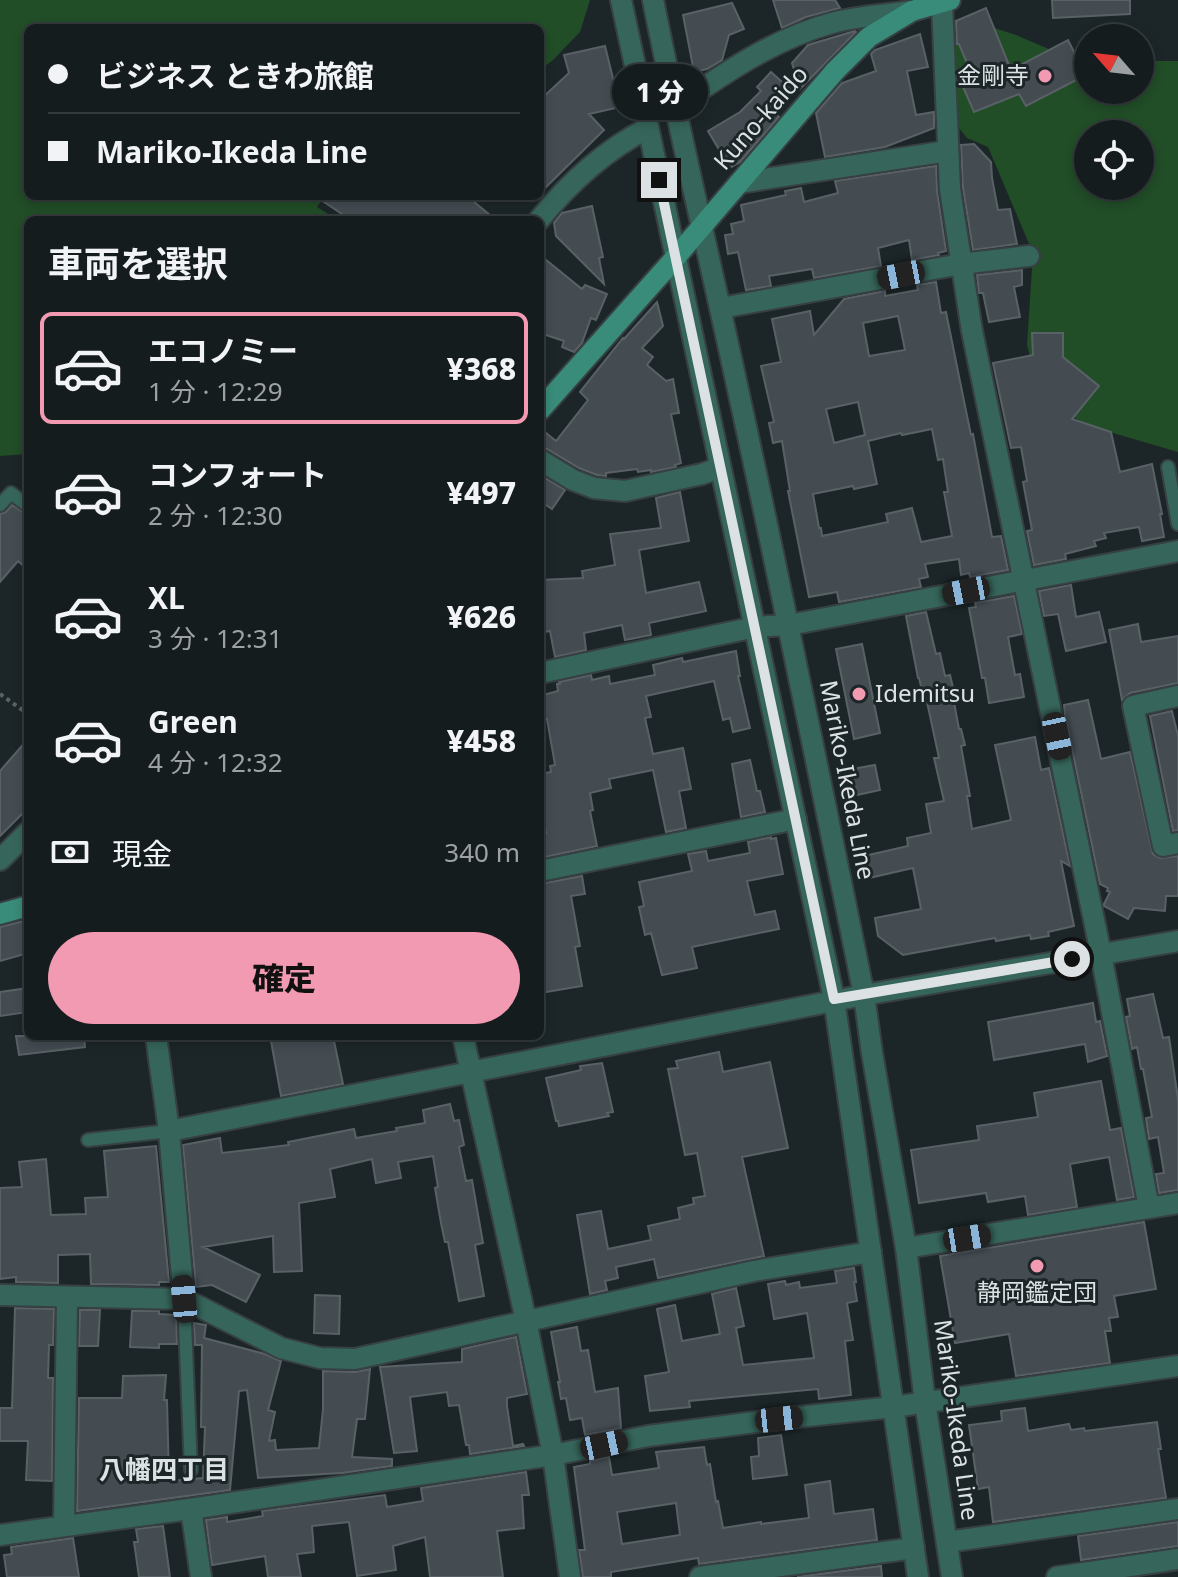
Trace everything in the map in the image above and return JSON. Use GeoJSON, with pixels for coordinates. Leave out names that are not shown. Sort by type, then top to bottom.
{"type":"FeatureCollection","features":[{"type":"Feature","properties":{"kind":"main road","name":"Kuno-kaido"},"geometry":{"type":"LineString","coordinates":[[544,405],[835,71],[869,37],[912,11],[946,2]]}},
{"type":"Feature","properties":{"kind":"main road"},"geometry":{"type":"LineString","coordinates":[[0,914],[24,907]]}},
{"type":"Feature","properties":{"kind":"street"},"geometry":{"type":"LineString","coordinates":[[621,0],[834,999],[918,1577]]}},
{"type":"Feature","properties":{"kind":"street","name":"Mariko-Ikeda Line"},"geometry":{"type":"LineString","coordinates":[[653,0],[674,108],[721,308],[789,625],[864,995],[906,1248],[925,1402],[952,1577]]}},
{"type":"Feature","properties":{"kind":"street"},"geometry":{"type":"LineString","coordinates":[[946,2],[950,189],[972,331],[1101,954],[1149,1208]]}},
{"type":"Feature","properties":{"kind":"street"},"geometry":{"type":"LineString","coordinates":[[674,108],[738,64],[782,41],[833,23],[912,11]]}},
{"type":"Feature","properties":{"kind":"street"},"geometry":{"type":"LineString","coordinates":[[542,216],[595,161],[648,128]]}},
{"type":"Feature","properties":{"kind":"street"},"geometry":{"type":"LineString","coordinates":[[739,183],[948,151]]}},
{"type":"Feature","properties":{"kind":"street"},"geometry":{"type":"LineString","coordinates":[[721,308],[961,264],[1029,256]]}},
{"type":"Feature","properties":{"kind":"street"},"geometry":{"type":"LineString","coordinates":[[544,462],[573,480],[594,488],[625,491],[719,468]]}},
{"type":"Feature","properties":{"kind":"street"},"geometry":{"type":"LineString","coordinates":[[544,672],[755,627],[789,625],[1178,551]]}},
{"type":"Feature","properties":{"kind":"street"},"geometry":{"type":"LineString","coordinates":[[1178,696],[1133,706],[1163,846],[1178,843]]}},
{"type":"Feature","properties":{"kind":"street"},"geometry":{"type":"LineString","coordinates":[[544,870],[796,819]]}},
{"type":"Feature","properties":{"kind":"street"},"geometry":{"type":"LineString","coordinates":[[0,860],[24,836]]}},
{"type":"Feature","properties":{"kind":"street"},"geometry":{"type":"LineString","coordinates":[[169,1131],[834,999],[1178,941]]}},
{"type":"Feature","properties":{"kind":"street"},"geometry":{"type":"LineString","coordinates":[[157,1040],[169,1131],[184,1299]]}},
{"type":"Feature","properties":{"kind":"street"},"geometry":{"type":"LineString","coordinates":[[464,1040],[553,1455],[570,1577]]}},
{"type":"Feature","properties":{"kind":"street"},"geometry":{"type":"LineString","coordinates":[[906,1248],[1178,1203]]}},
{"type":"Feature","properties":{"kind":"street"},"geometry":{"type":"LineString","coordinates":[[0,1295],[184,1299],[281,1348],[320,1358],[355,1359],[754,1271],[871,1252]]}},
{"type":"Feature","properties":{"kind":"street"},"geometry":{"type":"LineString","coordinates":[[64,1526],[67,1297]]}},
{"type":"Feature","properties":{"kind":"street"},"geometry":{"type":"LineString","coordinates":[[0,1535],[553,1455],[648,1436],[893,1407],[1178,1366]]}},
{"type":"Feature","properties":{"kind":"street"},"geometry":{"type":"LineString","coordinates":[[191,1509],[201,1577]]}},
{"type":"Feature","properties":{"kind":"street"},"geometry":{"type":"LineString","coordinates":[[947,1542],[1178,1509]]}},
{"type":"Feature","properties":{"kind":"street"},"geometry":{"type":"LineString","coordinates":[[700,1577],[914,1548]]}},
{"type":"Feature","properties":{"kind":"street"},"geometry":{"type":"LineString","coordinates":[[1057,1577],[1178,1559]]}},
{"type":"Feature","properties":{"kind":"lane"},"geometry":{"type":"LineString","coordinates":[[1168,467],[1178,524]]}},
{"type":"Feature","properties":{"kind":"lane"},"geometry":{"type":"LineString","coordinates":[[0,505],[11,493],[24,503]]}},
{"type":"Feature","properties":{"kind":"lane"},"geometry":{"type":"LineString","coordinates":[[88,1140],[169,1131]]}},
{"type":"Feature","properties":{"kind":"lane"},"geometry":{"type":"LineString","coordinates":[[184,1299],[191,1470]]}},
{"type":"Feature","properties":{"kind":"path"},"geometry":{"type":"LineString","coordinates":[[0,694],[24,711]]}},
{"type":"Feature","properties":{"kind":"green space"},"geometry":{"type":"Polygon","coordinates":[[[0,0],[590,0],[580,32],[544,67],[544,24],[24,24],[24,200],[322,200],[317,207],[332,216],[24,216],[24,454],[0,456],[0,0]]]}},
{"type":"Feature","properties":{"kind":"green space"},"geometry":{"type":"Polygon","coordinates":[[[979,23],[1074,57],[1074,104],[1154,104],[1154,61],[1178,61],[1178,452],[1096,428],[1064,413],[1037,383],[1027,345],[1033,253],[988,147],[967,138],[958,127],[955,40],[959,25],[979,23]]]}},
{"type":"Feature","properties":{"kind":"building"},"geometry":{"type":"Polygon","coordinates":[[[773,0],[835,0],[840,8],[806,17],[782,28],[773,0]]]}},
{"type":"Feature","properties":{"kind":"building"},"geometry":{"type":"Polygon","coordinates":[[[1052,0],[1130,0],[1130,14],[1053,18],[1052,0]]]}},
{"type":"Feature","properties":{"kind":"building"},"geometry":{"type":"Polygon","coordinates":[[[732,3],[744,29],[729,35],[722,60],[694,72],[683,15],[732,3]]]}},
{"type":"Feature","properties":{"kind":"building"},"geometry":{"type":"Polygon","coordinates":[[[986,8],[1011,70],[1068,40],[1074,52],[1074,81],[1026,106],[1019,94],[974,112],[963,87],[975,82],[957,44],[956,21],[986,8]]]}},
{"type":"Feature","properties":{"kind":"building"},"geometry":{"type":"Polygon","coordinates":[[[855,31],[800,89],[792,63],[808,45],[855,31]]]}},
{"type":"Feature","properties":{"kind":"building"},"geometry":{"type":"Polygon","coordinates":[[[920,34],[928,67],[907,71],[916,115],[934,112],[934,128],[885,147],[825,157],[816,113],[842,83],[876,71],[871,54],[875,50],[920,34]]]}},
{"type":"Feature","properties":{"kind":"building"},"geometry":{"type":"Polygon","coordinates":[[[605,46],[620,107],[589,114],[604,130],[544,189],[544,96],[569,73],[564,55],[605,46]]]}},
{"type":"Feature","properties":{"kind":"building"},"geometry":{"type":"Polygon","coordinates":[[[771,72],[790,89],[772,110],[779,117],[740,162],[730,168],[708,131],[740,112],[761,91],[757,87],[771,72]]]}},
{"type":"Feature","properties":{"kind":"building"},"geometry":{"type":"Polygon","coordinates":[[[974,144],[991,162],[998,210],[1010,209],[1017,244],[973,250],[963,188],[961,145],[974,144]]]}},
{"type":"Feature","properties":{"kind":"building"},"geometry":{"type":"Polygon","coordinates":[[[936,166],[946,251],[912,260],[909,240],[878,248],[881,266],[814,278],[812,269],[769,276],[771,286],[746,290],[738,252],[728,254],[725,235],[733,234],[731,224],[744,221],[741,205],[786,195],[785,191],[801,188],[804,202],[838,193],[835,181],[936,166]]]}},
{"type":"Feature","properties":{"kind":"building"},"geometry":{"type":"Polygon","coordinates":[[[321,200],[472,200],[491,216],[345,216],[321,200]]]}},
{"type":"Feature","properties":{"kind":"building"},"geometry":{"type":"Polygon","coordinates":[[[592,206],[603,257],[599,258],[604,284],[556,236],[554,223],[562,213],[592,206]]]}},
{"type":"Feature","properties":{"kind":"building"},"geometry":{"type":"Polygon","coordinates":[[[544,258],[582,289],[585,285],[607,294],[596,320],[591,318],[582,343],[574,352],[562,347],[564,341],[544,334],[544,258]]]}},
{"type":"Feature","properties":{"kind":"building"},"geometry":{"type":"Polygon","coordinates":[[[1022,270],[1022,285],[1014,287],[1020,317],[989,322],[983,293],[979,293],[977,275],[1022,270]]]}},
{"type":"Feature","properties":{"kind":"building"},"geometry":{"type":"Polygon","coordinates":[[[936,282],[941,313],[946,312],[992,537],[1001,536],[1008,570],[970,577],[969,573],[961,575],[959,559],[925,564],[928,577],[919,579],[921,587],[839,602],[837,592],[809,597],[788,491],[782,441],[773,443],[769,423],[774,422],[761,366],[781,362],[772,319],[810,311],[814,335],[844,299],[885,291],[885,296],[918,290],[917,285],[936,282]],[[898,316],[863,323],[869,356],[905,350],[898,316]],[[858,402],[826,409],[834,443],[865,435],[858,402]],[[932,429],[868,441],[877,484],[813,494],[822,536],[888,522],[886,514],[912,508],[921,542],[952,536],[944,492],[948,492],[943,459],[938,460],[932,429]]]}},
{"type":"Feature","properties":{"kind":"building"},"geometry":{"type":"Polygon","coordinates":[[[657,302],[663,326],[642,348],[653,357],[647,365],[666,381],[673,379],[679,413],[671,414],[681,463],[651,472],[638,472],[637,469],[597,475],[544,448],[544,431],[556,441],[588,400],[580,392],[657,302]]]}},
{"type":"Feature","properties":{"kind":"building"},"geometry":{"type":"Polygon","coordinates":[[[1032,333],[1063,333],[1063,357],[1099,386],[1072,419],[1111,432],[1120,472],[1152,464],[1164,537],[1142,541],[1139,527],[1104,533],[1106,538],[1094,541],[1096,546],[1065,554],[1066,559],[1034,565],[1027,531],[1032,530],[1023,482],[1027,481],[1021,447],[1011,448],[993,363],[1033,355],[1032,333]]]}},
{"type":"Feature","properties":{"kind":"building"},"geometry":{"type":"Polygon","coordinates":[[[544,477],[565,490],[552,509],[544,504],[544,477]]]}},
{"type":"Feature","properties":{"kind":"building"},"geometry":{"type":"Polygon","coordinates":[[[680,492],[689,541],[639,550],[646,593],[699,582],[706,611],[649,623],[651,635],[625,640],[622,625],[584,633],[586,650],[555,657],[550,631],[544,632],[544,580],[583,578],[582,571],[615,565],[610,534],[661,528],[656,498],[680,492]]]}},
{"type":"Feature","properties":{"kind":"building"},"geometry":{"type":"Polygon","coordinates":[[[12,505],[24,512],[24,566],[18,561],[0,582],[0,514],[12,505]]]}},
{"type":"Feature","properties":{"kind":"building"},"geometry":{"type":"Polygon","coordinates":[[[1071,585],[1076,617],[1099,612],[1106,642],[1066,651],[1058,614],[1044,616],[1039,591],[1071,585]]]}},
{"type":"Feature","properties":{"kind":"building"},"geometry":{"type":"Polygon","coordinates":[[[1014,596],[1022,634],[1008,637],[1015,675],[1020,674],[1024,697],[989,703],[969,608],[976,607],[975,603],[1014,596]]]}},
{"type":"Feature","properties":{"kind":"building"},"geometry":{"type":"Polygon","coordinates":[[[926,612],[936,654],[940,653],[945,676],[950,675],[955,696],[959,729],[965,745],[961,746],[972,829],[1011,820],[995,745],[1035,737],[1041,770],[1049,768],[1070,866],[1061,861],[1074,926],[1048,932],[1049,936],[1031,939],[1030,935],[996,941],[995,938],[903,955],[878,936],[875,918],[921,909],[913,868],[869,878],[864,856],[908,846],[907,838],[931,833],[926,804],[944,801],[934,758],[939,758],[906,616],[926,612]]]}},
{"type":"Feature","properties":{"kind":"building"},"geometry":{"type":"Polygon","coordinates":[[[1138,624],[1141,642],[1178,636],[1178,683],[1130,693],[1122,700],[1109,630],[1138,624]]]}},
{"type":"Feature","properties":{"kind":"building"},"geometry":{"type":"Polygon","coordinates":[[[862,644],[880,733],[854,739],[836,649],[862,644]]]}},
{"type":"Feature","properties":{"kind":"building"},"geometry":{"type":"Polygon","coordinates":[[[736,651],[738,676],[750,728],[733,732],[730,718],[723,720],[714,681],[646,696],[651,717],[645,718],[653,754],[683,748],[691,789],[679,791],[686,828],[666,832],[653,770],[609,779],[611,788],[590,793],[597,846],[544,857],[544,773],[551,772],[550,766],[555,765],[547,719],[544,719],[544,695],[558,691],[559,682],[591,675],[592,680],[609,676],[610,684],[655,675],[653,665],[682,658],[683,662],[736,651]]]}},
{"type":"Feature","properties":{"kind":"building"},"geometry":{"type":"Polygon","coordinates":[[[1088,700],[1101,759],[1130,752],[1153,854],[1160,858],[1178,856],[1178,896],[1166,896],[1165,911],[1134,908],[1128,919],[1104,906],[1110,892],[1100,884],[1064,705],[1088,700]]]}},
{"type":"Feature","properties":{"kind":"building"},"geometry":{"type":"Polygon","coordinates":[[[1172,711],[1178,736],[1178,830],[1173,831],[1150,716],[1172,711]]]}},
{"type":"Feature","properties":{"kind":"building"},"geometry":{"type":"Polygon","coordinates":[[[24,744],[24,812],[0,836],[0,771],[24,744]]]}},
{"type":"Feature","properties":{"kind":"building"},"geometry":{"type":"Polygon","coordinates":[[[750,760],[765,812],[741,817],[732,764],[750,760]]]}},
{"type":"Feature","properties":{"kind":"building"},"geometry":{"type":"Polygon","coordinates":[[[875,765],[880,790],[857,795],[852,769],[875,765]]]}},
{"type":"Feature","properties":{"kind":"building"},"geometry":{"type":"Polygon","coordinates":[[[776,838],[783,874],[747,881],[755,915],[775,911],[779,929],[692,947],[697,968],[662,975],[651,933],[645,935],[639,907],[644,906],[639,882],[692,871],[688,854],[706,851],[708,861],[750,853],[748,842],[776,838]]]}},
{"type":"Feature","properties":{"kind":"building"},"geometry":{"type":"Polygon","coordinates":[[[582,876],[585,894],[571,896],[580,946],[575,947],[582,986],[544,992],[544,883],[582,876]]]}},
{"type":"Feature","properties":{"kind":"building"},"geometry":{"type":"Polygon","coordinates":[[[24,921],[24,954],[0,961],[0,927],[24,921]]]}},
{"type":"Feature","properties":{"kind":"building"},"geometry":{"type":"Polygon","coordinates":[[[24,989],[24,1013],[0,1016],[0,992],[24,989]]]}},
{"type":"Feature","properties":{"kind":"building"},"geometry":{"type":"Polygon","coordinates":[[[1153,994],[1163,1038],[1169,1037],[1178,1099],[1178,1190],[1159,1193],[1156,1174],[1164,1173],[1158,1137],[1149,1139],[1146,1118],[1152,1117],[1143,1069],[1137,1047],[1132,1049],[1126,1017],[1130,1016],[1127,999],[1153,994]]]}},
{"type":"Feature","properties":{"kind":"building"},"geometry":{"type":"Polygon","coordinates":[[[1093,1003],[1107,1056],[1088,1062],[1085,1044],[994,1060],[988,1022],[1093,1003]]]}},
{"type":"Feature","properties":{"kind":"building"},"geometry":{"type":"Polygon","coordinates":[[[16,1036],[24,1036],[24,1040],[84,1040],[85,1047],[19,1055],[16,1036]]]}},
{"type":"Feature","properties":{"kind":"building"},"geometry":{"type":"Polygon","coordinates":[[[334,1040],[343,1084],[281,1096],[271,1041],[334,1040]]]}},
{"type":"Feature","properties":{"kind":"building"},"geometry":{"type":"Polygon","coordinates":[[[719,1052],[723,1072],[770,1062],[788,1148],[742,1157],[764,1256],[658,1278],[654,1259],[616,1267],[618,1278],[605,1281],[607,1290],[590,1294],[577,1215],[601,1211],[608,1249],[651,1240],[648,1226],[680,1219],[678,1208],[694,1204],[693,1198],[705,1196],[697,1153],[685,1155],[668,1069],[678,1068],[676,1061],[719,1052]]]}},
{"type":"Feature","properties":{"kind":"building"},"geometry":{"type":"Polygon","coordinates":[[[602,1063],[613,1112],[607,1113],[609,1116],[559,1126],[546,1078],[581,1070],[580,1066],[602,1063]]]}},
{"type":"Feature","properties":{"kind":"building"},"geometry":{"type":"Polygon","coordinates":[[[1101,1081],[1110,1130],[1121,1128],[1134,1197],[1117,1200],[1109,1157],[1070,1164],[1077,1207],[1028,1215],[1025,1196],[988,1202],[986,1193],[919,1203],[911,1150],[979,1140],[977,1126],[1038,1117],[1034,1093],[1101,1081]]]}},
{"type":"Feature","properties":{"kind":"building"},"geometry":{"type":"Polygon","coordinates":[[[450,1104],[454,1121],[459,1120],[464,1145],[459,1147],[466,1181],[472,1180],[483,1243],[475,1245],[484,1296],[459,1301],[448,1242],[445,1242],[441,1223],[433,1156],[398,1162],[401,1178],[376,1183],[372,1159],[330,1169],[335,1197],[299,1203],[302,1271],[274,1272],[273,1236],[203,1247],[260,1275],[246,1302],[212,1285],[196,1287],[183,1145],[220,1138],[222,1153],[289,1145],[288,1142],[354,1129],[356,1138],[425,1123],[423,1110],[450,1104]]]}},
{"type":"Feature","properties":{"kind":"building"},"geometry":{"type":"Polygon","coordinates":[[[156,1146],[169,1282],[159,1282],[159,1285],[91,1284],[90,1254],[58,1255],[58,1283],[16,1282],[16,1277],[0,1279],[0,1188],[22,1187],[19,1162],[46,1159],[51,1215],[86,1214],[85,1198],[108,1197],[104,1151],[156,1146]]]}},
{"type":"Feature","properties":{"kind":"building"},"geometry":{"type":"Polygon","coordinates":[[[1144,1222],[1156,1289],[1114,1296],[1118,1317],[1109,1318],[1111,1331],[1105,1331],[1110,1363],[1016,1376],[1009,1334],[955,1343],[940,1256],[1144,1222]]]}},
{"type":"Feature","properties":{"kind":"building"},"geometry":{"type":"Polygon","coordinates":[[[854,1268],[857,1301],[847,1303],[853,1340],[845,1341],[851,1395],[819,1399],[818,1389],[689,1401],[690,1407],[650,1411],[645,1376],[669,1372],[657,1309],[675,1305],[682,1341],[720,1334],[712,1294],[736,1288],[744,1326],[736,1328],[743,1365],[814,1358],[807,1313],[774,1319],[768,1284],[799,1282],[800,1288],[837,1283],[835,1271],[854,1268]]]}},
{"type":"Feature","properties":{"kind":"building"},"geometry":{"type":"Polygon","coordinates":[[[315,1295],[340,1296],[339,1334],[314,1333],[315,1295]]]}},
{"type":"Feature","properties":{"kind":"building"},"geometry":{"type":"Polygon","coordinates":[[[15,1308],[54,1309],[48,1378],[53,1378],[52,1481],[26,1480],[28,1441],[0,1441],[0,1408],[12,1408],[15,1308]]]}},
{"type":"Feature","properties":{"kind":"building"},"geometry":{"type":"Polygon","coordinates":[[[80,1310],[100,1310],[98,1346],[79,1346],[80,1310]]]}},
{"type":"Feature","properties":{"kind":"building"},"geometry":{"type":"Polygon","coordinates":[[[132,1311],[159,1311],[159,1314],[176,1315],[177,1344],[159,1344],[159,1348],[130,1347],[132,1311]]]}},
{"type":"Feature","properties":{"kind":"building"},"geometry":{"type":"Polygon","coordinates":[[[194,1323],[206,1325],[204,1338],[281,1361],[268,1410],[275,1412],[269,1441],[275,1440],[276,1450],[319,1448],[323,1371],[370,1369],[365,1419],[357,1419],[352,1457],[392,1459],[392,1466],[342,1473],[258,1478],[247,1390],[239,1391],[230,1490],[77,1511],[79,1398],[122,1398],[123,1376],[166,1375],[164,1400],[167,1400],[169,1481],[203,1478],[202,1345],[195,1345],[194,1323]]]}},
{"type":"Feature","properties":{"kind":"building"},"geometry":{"type":"Polygon","coordinates":[[[577,1327],[581,1351],[588,1350],[595,1392],[618,1388],[621,1428],[585,1435],[582,1418],[570,1420],[566,1398],[561,1399],[551,1332],[577,1327]]]}},
{"type":"Feature","properties":{"kind":"building"},"geometry":{"type":"Polygon","coordinates":[[[516,1337],[527,1394],[507,1398],[507,1406],[513,1446],[524,1446],[470,1454],[459,1405],[449,1406],[447,1392],[410,1397],[417,1451],[394,1453],[380,1367],[462,1362],[462,1349],[516,1337]]]}},
{"type":"Feature","properties":{"kind":"building"},"geometry":{"type":"Polygon","coordinates":[[[1025,1408],[1028,1431],[1069,1424],[1071,1430],[1084,1428],[1085,1431],[1157,1422],[1166,1498],[993,1522],[989,1487],[978,1489],[969,1425],[1002,1421],[1001,1411],[1025,1408]]]}},
{"type":"Feature","properties":{"kind":"building"},"geometry":{"type":"Polygon","coordinates":[[[781,1435],[787,1475],[753,1479],[751,1457],[759,1456],[758,1438],[781,1435]]]}},
{"type":"Feature","properties":{"kind":"building"},"geometry":{"type":"Polygon","coordinates":[[[704,1447],[723,1528],[809,1518],[805,1485],[830,1481],[834,1514],[873,1509],[877,1540],[699,1564],[698,1558],[611,1572],[611,1577],[583,1577],[579,1550],[585,1550],[574,1467],[609,1457],[612,1475],[659,1468],[656,1452],[704,1447]],[[676,1503],[617,1512],[622,1544],[680,1535],[676,1503]]]}},
{"type":"Feature","properties":{"kind":"building"},"geometry":{"type":"Polygon","coordinates":[[[526,1472],[529,1495],[522,1495],[524,1528],[497,1531],[503,1577],[430,1577],[425,1537],[393,1546],[396,1570],[357,1576],[349,1522],[312,1526],[314,1552],[297,1554],[301,1577],[268,1577],[265,1556],[212,1565],[206,1520],[227,1517],[227,1522],[263,1516],[262,1511],[385,1495],[387,1507],[423,1501],[421,1488],[526,1472]]]}},
{"type":"Feature","properties":{"kind":"building"},"geometry":{"type":"Polygon","coordinates":[[[1178,1522],[1178,1546],[1081,1560],[1078,1536],[1178,1522]]]}},
{"type":"Feature","properties":{"kind":"building"},"geometry":{"type":"Polygon","coordinates":[[[163,1526],[170,1577],[139,1577],[134,1542],[138,1542],[136,1529],[163,1526]]]}},
{"type":"Feature","properties":{"kind":"building"},"geometry":{"type":"Polygon","coordinates":[[[73,1538],[79,1577],[7,1577],[4,1555],[12,1554],[11,1547],[73,1538]]]}},
{"type":"Feature","properties":{"kind":"building"},"geometry":{"type":"Polygon","coordinates":[[[881,1566],[882,1577],[797,1577],[881,1566]]]}},
{"type":"Feature","properties":{"kind":"place","name":"金剛寺"},"geometry":{"type":"Point","coordinates":[1045,76]}},
{"type":"Feature","properties":{"kind":"place","name":"Idemitsu"},"geometry":{"type":"Point","coordinates":[859,694]}},
{"type":"Feature","properties":{"kind":"place","name":"静岡鑑定団"},"geometry":{"type":"Point","coordinates":[1037,1266]}},
{"type":"Feature","properties":{"kind":"district","name":"八幡四丁目"},"geometry":{"type":"Point","coordinates":[164,1470]}},
{"type":"Feature","properties":{"kind":"route"},"geometry":{"type":"LineString","coordinates":[[659,180],[834,999],[1072,959]]}}]}
